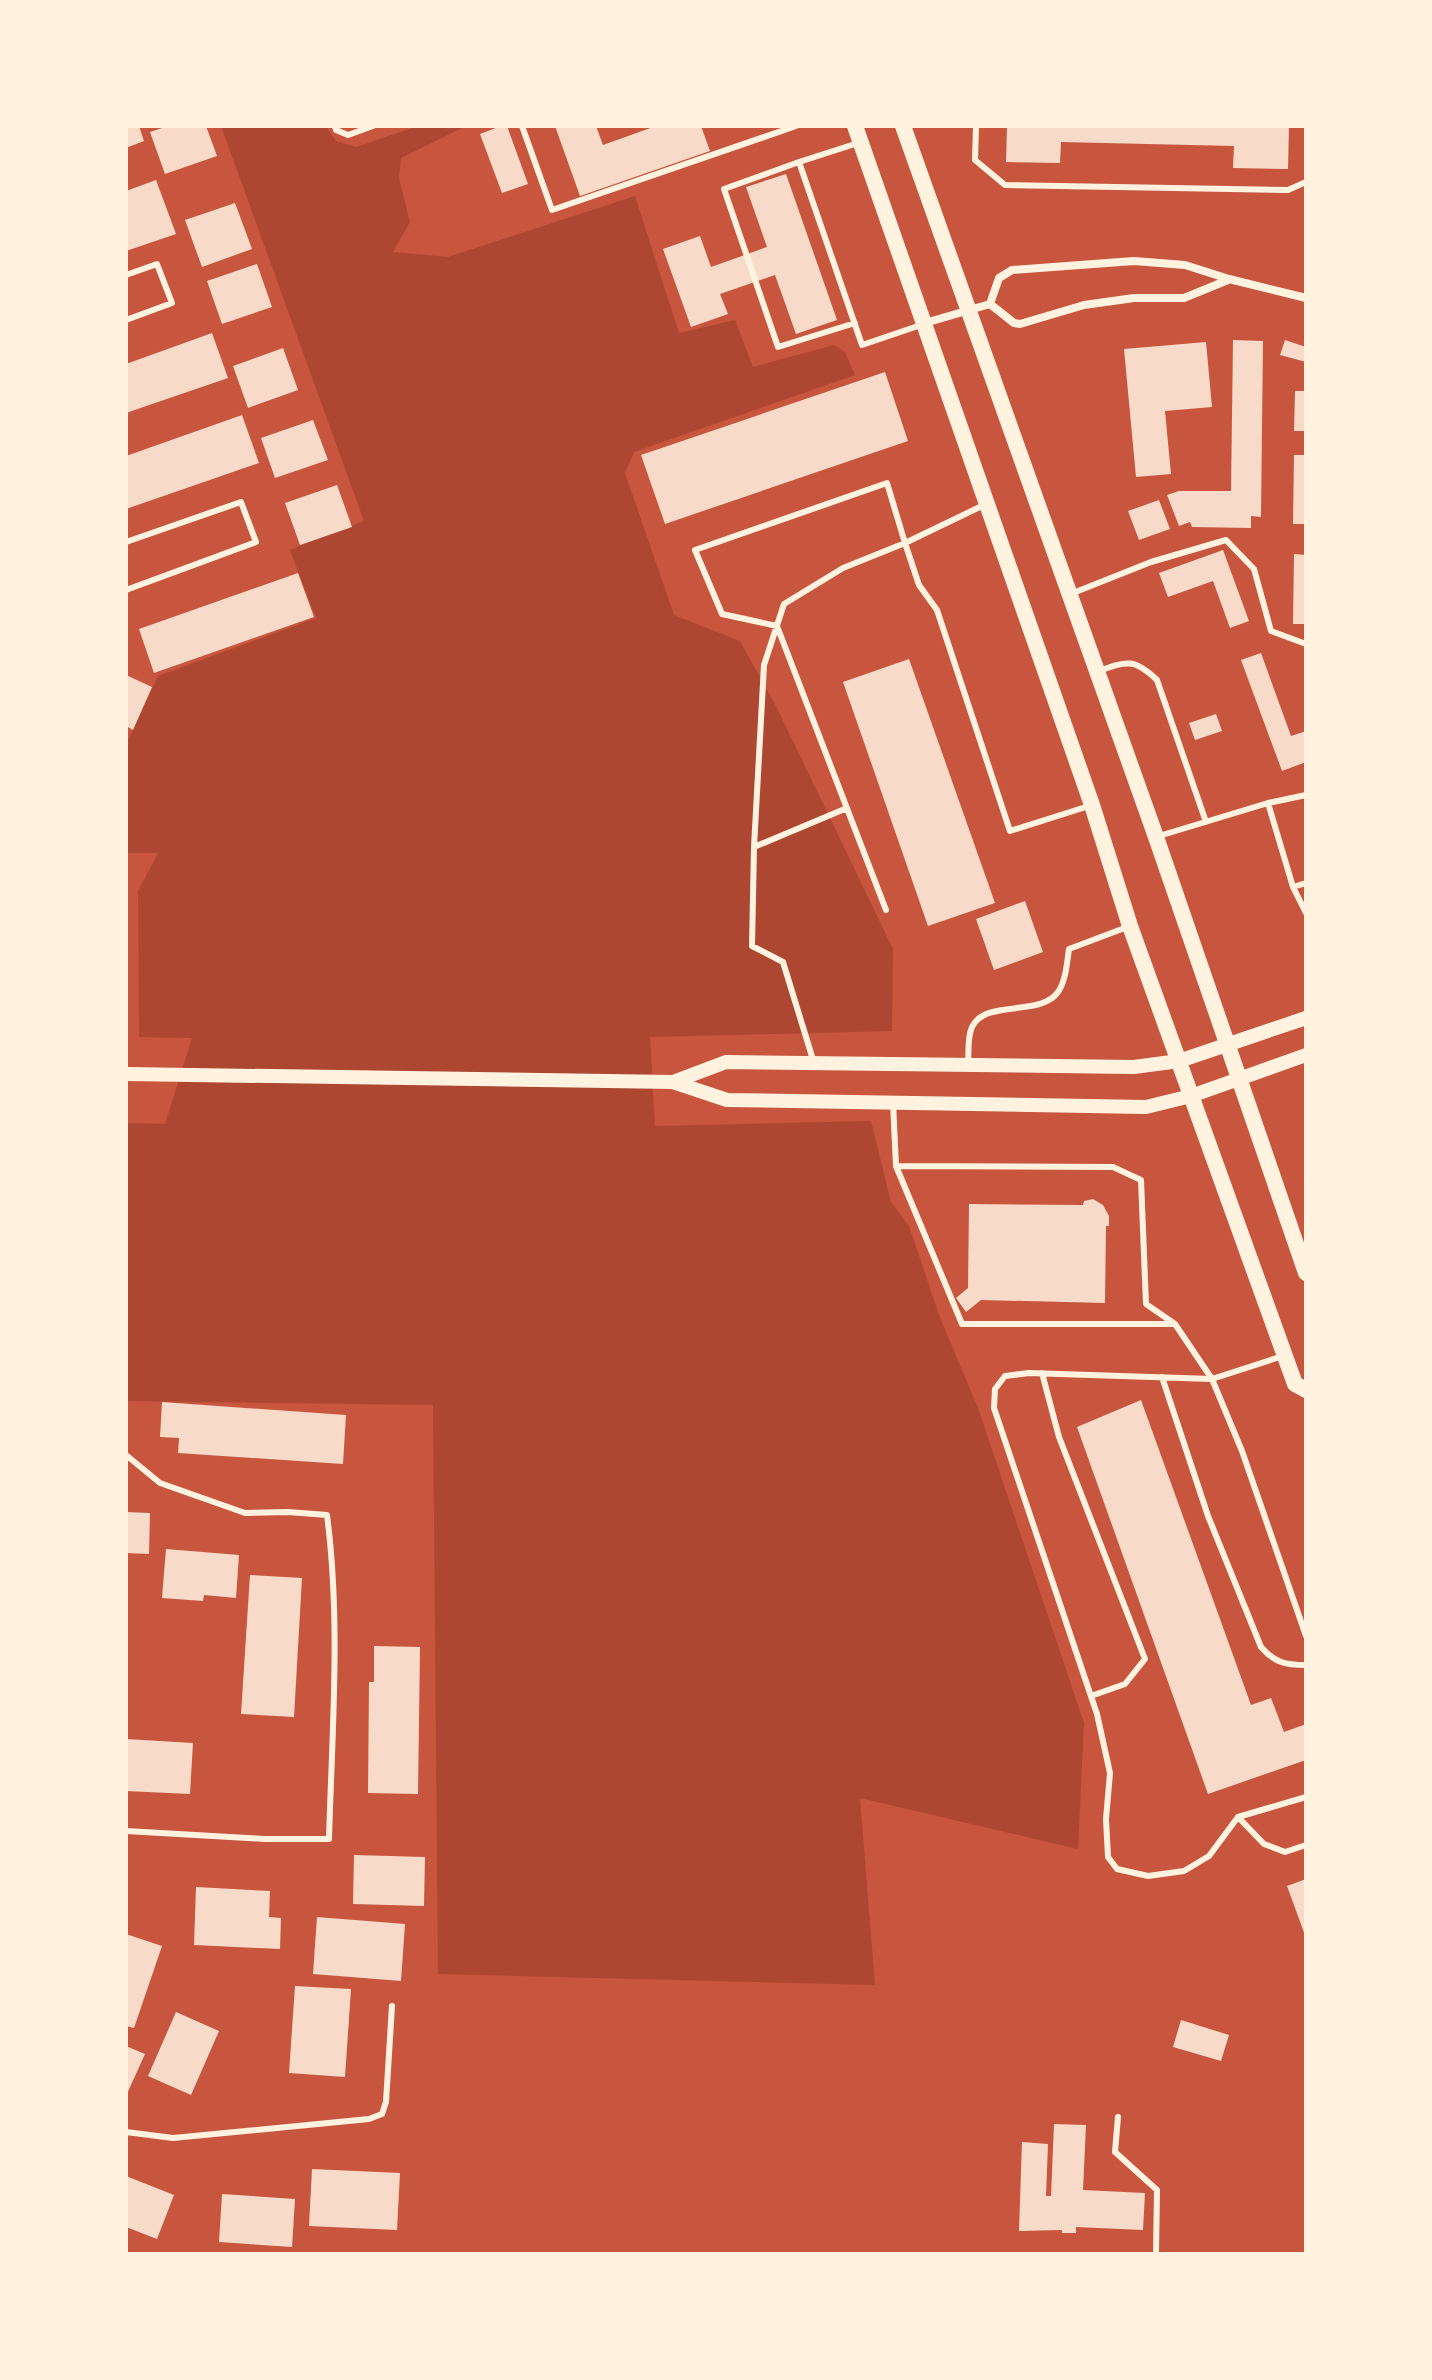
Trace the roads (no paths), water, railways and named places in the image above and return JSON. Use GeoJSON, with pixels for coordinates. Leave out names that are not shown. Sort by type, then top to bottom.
{"type":"FeatureCollection","features":[{"type":"Feature","properties":{"kind":"main road"},"geometry":{"type":"LineString","coordinates":[[903,126],[1156,837],[1306,1273]]}},
{"type":"Feature","properties":{"kind":"main road"},"geometry":{"type":"LineString","coordinates":[[858,134],[1092,805],[1130,926],[1295,1384],[1306,1390]]}},
{"type":"Feature","properties":{"kind":"street"},"geometry":{"type":"LineString","coordinates":[[990,304],[999,278],[1012,270],[1134,261],[1185,265],[1306,298]]}},
{"type":"Feature","properties":{"kind":"street"},"geometry":{"type":"LineString","coordinates":[[990,304],[1014,323],[1020,324],[1084,305],[1134,298],[1184,298],[1229,279]]}},
{"type":"Feature","properties":{"kind":"street"},"geometry":{"type":"LineString","coordinates":[[925,323],[990,304]]}},
{"type":"Feature","properties":{"kind":"street"},"geometry":{"type":"LineString","coordinates":[[673,1082],[726,1062],[1134,1067],[1179,1061],[1306,1018]]}},
{"type":"Feature","properties":{"kind":"street"},"geometry":{"type":"LineString","coordinates":[[126,1074],[673,1082],[727,1100],[1146,1107],[1191,1096],[1306,1055]]}},
{"type":"Feature","properties":{"kind":"lane"},"geometry":{"type":"LineString","coordinates":[[335,126],[336,130],[348,135],[373,126]]}},
{"type":"Feature","properties":{"kind":"lane"},"geometry":{"type":"LineString","coordinates":[[522,126],[552,210],[796,126]]}},
{"type":"Feature","properties":{"kind":"lane"},"geometry":{"type":"LineString","coordinates":[[976,126],[975,160],[1005,185],[1288,190],[1306,182]]}},
{"type":"Feature","properties":{"kind":"lane"},"geometry":{"type":"LineString","coordinates":[[855,323],[778,347],[724,189],[799,162],[858,134]]}},
{"type":"Feature","properties":{"kind":"lane"},"geometry":{"type":"LineString","coordinates":[[799,162],[862,345],[925,323]]}},
{"type":"Feature","properties":{"kind":"lane"},"geometry":{"type":"LineString","coordinates":[[126,275],[157,264],[172,303],[126,320]]}},
{"type":"Feature","properties":{"kind":"lane"},"geometry":{"type":"LineString","coordinates":[[777,626],[722,614],[695,550],[887,483],[919,585],[937,610],[1010,831],[1092,805]]}},
{"type":"Feature","properties":{"kind":"lane"},"geometry":{"type":"LineString","coordinates":[[126,542],[241,502],[256,542],[126,590]]}},
{"type":"Feature","properties":{"kind":"lane"},"geometry":{"type":"LineString","coordinates":[[814,1063],[783,962],[752,946],[764,665],[784,604],[843,568],[988,504]]}},
{"type":"Feature","properties":{"kind":"lane"},"geometry":{"type":"LineString","coordinates":[[1070,595],[1151,562],[1226,540],[1254,569],[1271,631],[1306,644]]}},
{"type":"Feature","properties":{"kind":"lane"},"geometry":{"type":"LineString","coordinates":[[777,626],[886,910]]}},
{"type":"Feature","properties":{"kind":"lane"},"geometry":{"type":"LineString","coordinates":[[1097,672],[1126,661],[1144,667],[1157,680],[1206,822]]}},
{"type":"Feature","properties":{"kind":"lane"},"geometry":{"type":"LineString","coordinates":[[1156,837],[1268,803],[1306,795]]}},
{"type":"Feature","properties":{"kind":"lane"},"geometry":{"type":"LineString","coordinates":[[1268,803],[1293,887],[1306,913]]}},
{"type":"Feature","properties":{"kind":"lane"},"geometry":{"type":"LineString","coordinates":[[754,847],[847,808]]}},
{"type":"Feature","properties":{"kind":"lane"},"geometry":{"type":"LineString","coordinates":[[1293,887],[1306,883]]}},
{"type":"Feature","properties":{"kind":"lane"},"geometry":{"type":"LineString","coordinates":[[968,1065],[973,1024],[985,1015],[1048,1003],[1059,991],[1069,949],[1130,926]]}},
{"type":"Feature","properties":{"kind":"lane"},"geometry":{"type":"LineString","coordinates":[[893,1102],[896,1166],[962,1324],[1175,1324]]}},
{"type":"Feature","properties":{"kind":"lane"},"geometry":{"type":"LineString","coordinates":[[896,1166],[1113,1167],[1141,1180],[1146,1304],[1175,1324],[1212,1379],[1242,1451],[1306,1636]]}},
{"type":"Feature","properties":{"kind":"lane"},"geometry":{"type":"LineString","coordinates":[[1285,1355],[1212,1379],[1042,1373],[1005,1376],[995,1389],[994,1408],[1091,1696],[1110,1773],[1106,1819],[1108,1857],[1117,1869],[1148,1876],[1184,1871],[1209,1856],[1238,1817],[1306,1797]]}},
{"type":"Feature","properties":{"kind":"lane"},"geometry":{"type":"LineString","coordinates":[[1042,1373],[1059,1437],[1145,1659],[1125,1684],[1091,1696]]}},
{"type":"Feature","properties":{"kind":"lane"},"geometry":{"type":"LineString","coordinates":[[1162,1377],[1208,1516],[1261,1647],[1271,1658],[1286,1665],[1306,1665]]}},
{"type":"Feature","properties":{"kind":"lane"},"geometry":{"type":"LineString","coordinates":[[126,1455],[160,1483],[245,1513],[327,1515],[331,1549],[334,1673],[329,1839],[265,1839],[126,1831]]}},
{"type":"Feature","properties":{"kind":"lane"},"geometry":{"type":"LineString","coordinates":[[1238,1817],[1264,1844],[1285,1852],[1306,1845]]}},
{"type":"Feature","properties":{"kind":"lane"},"geometry":{"type":"LineString","coordinates":[[126,2132],[173,2138],[369,2119],[382,2114],[386,2102],[392,2006]]}},
{"type":"Feature","properties":{"kind":"lane"},"geometry":{"type":"LineString","coordinates":[[1118,2117],[1115,2152],[1157,2190],[1156,2254]]}}]}
